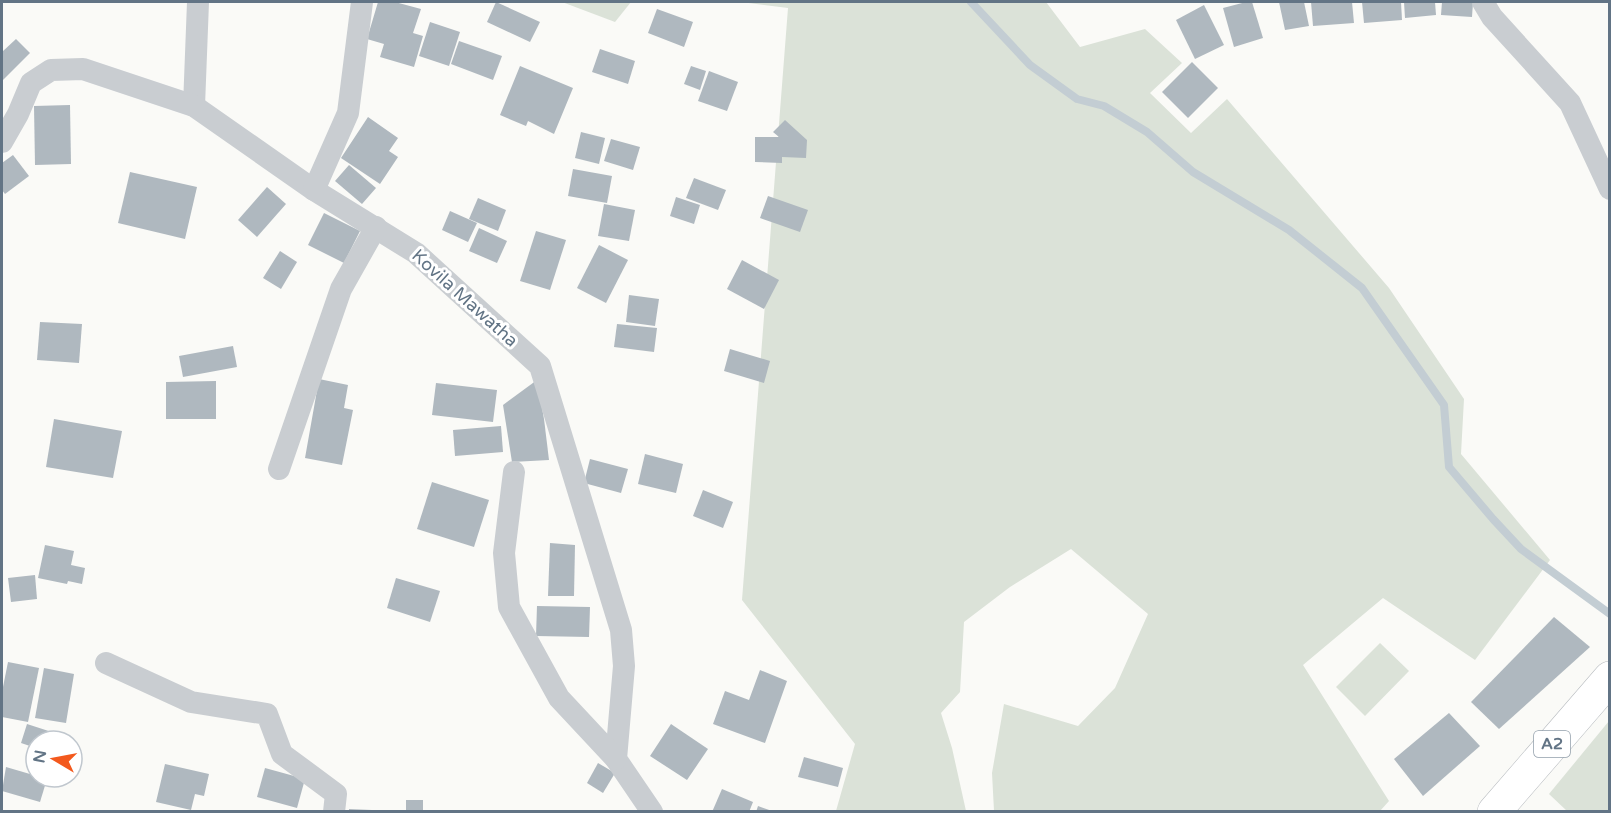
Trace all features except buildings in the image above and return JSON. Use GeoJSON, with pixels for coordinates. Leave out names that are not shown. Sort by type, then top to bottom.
{"type":"FeatureCollection","features":[{"type":"Feature","properties":{"kind":"highway","name":"A2"},"geometry":{"type":"LineString","coordinates":[[1494,812],[1610,678]]}},
{"type":"Feature","properties":{"kind":"street"},"geometry":{"type":"LineString","coordinates":[[194,106],[198,2]]}},
{"type":"Feature","properties":{"kind":"street"},"geometry":{"type":"LineString","coordinates":[[314,190],[348,113],[362,2]]}},
{"type":"Feature","properties":{"kind":"street"},"geometry":{"type":"LineString","coordinates":[[1483,2],[1492,17],[1570,103],[1610,189]]}},
{"type":"Feature","properties":{"kind":"street","name":"Kovila Mawatha"},"geometry":{"type":"LineString","coordinates":[[2,142],[18,114],[31,83],[51,70],[83,69],[194,106],[314,190],[416,253],[540,366],[621,630],[624,666],[616,759]]}},
{"type":"Feature","properties":{"kind":"street"},"geometry":{"type":"LineString","coordinates":[[279,469],[341,289],[376,227]]}},
{"type":"Feature","properties":{"kind":"street"},"geometry":{"type":"LineString","coordinates":[[514,472],[504,553],[509,607],[559,698],[616,759],[652,812]]}},
{"type":"Feature","properties":{"kind":"street"},"geometry":{"type":"LineString","coordinates":[[106,663],[191,702],[267,714],[282,754],[336,794],[334,812]]}},
{"type":"Feature","properties":{"kind":"shaded area"},"geometry":{"type":"Polygon","coordinates":[[[562,2],[631,2],[615,22],[562,2]]]}},
{"type":"Feature","properties":{"kind":"shaded area"},"geometry":{"type":"Polygon","coordinates":[[[741,2],[1046,2],[1080,47],[1145,29],[1182,63],[1150,93],[1191,133],[1227,99],[1389,288],[1464,399],[1461,454],[1550,560],[1475,660],[1383,598],[1303,665],[1389,801],[1380,811],[994,811],[992,773],[1004,704],[1078,726],[1115,688],[1148,614],[1071,549],[1010,587],[964,622],[960,692],[941,713],[952,748],[966,811],[836,811],[855,744],[742,600],[788,8],[741,2]]]}},
{"type":"Feature","properties":{"kind":"shaded area"},"geometry":{"type":"Polygon","coordinates":[[[1380,643],[1409,671],[1365,716],[1336,687],[1380,643]]]}},
{"type":"Feature","properties":{"kind":"shaded area"},"geometry":{"type":"Polygon","coordinates":[[[1609,721],[1609,811],[1567,811],[1549,794],[1609,721]]]}},
{"type":"Feature","properties":{"kind":"waterway"},"geometry":{"type":"LineString","coordinates":[[971,2],[1030,65],[1077,99],[1104,106],[1147,132],[1193,172],[1289,230],[1362,288],[1444,405],[1449,467],[1521,549],[1610,614]]}}]}
